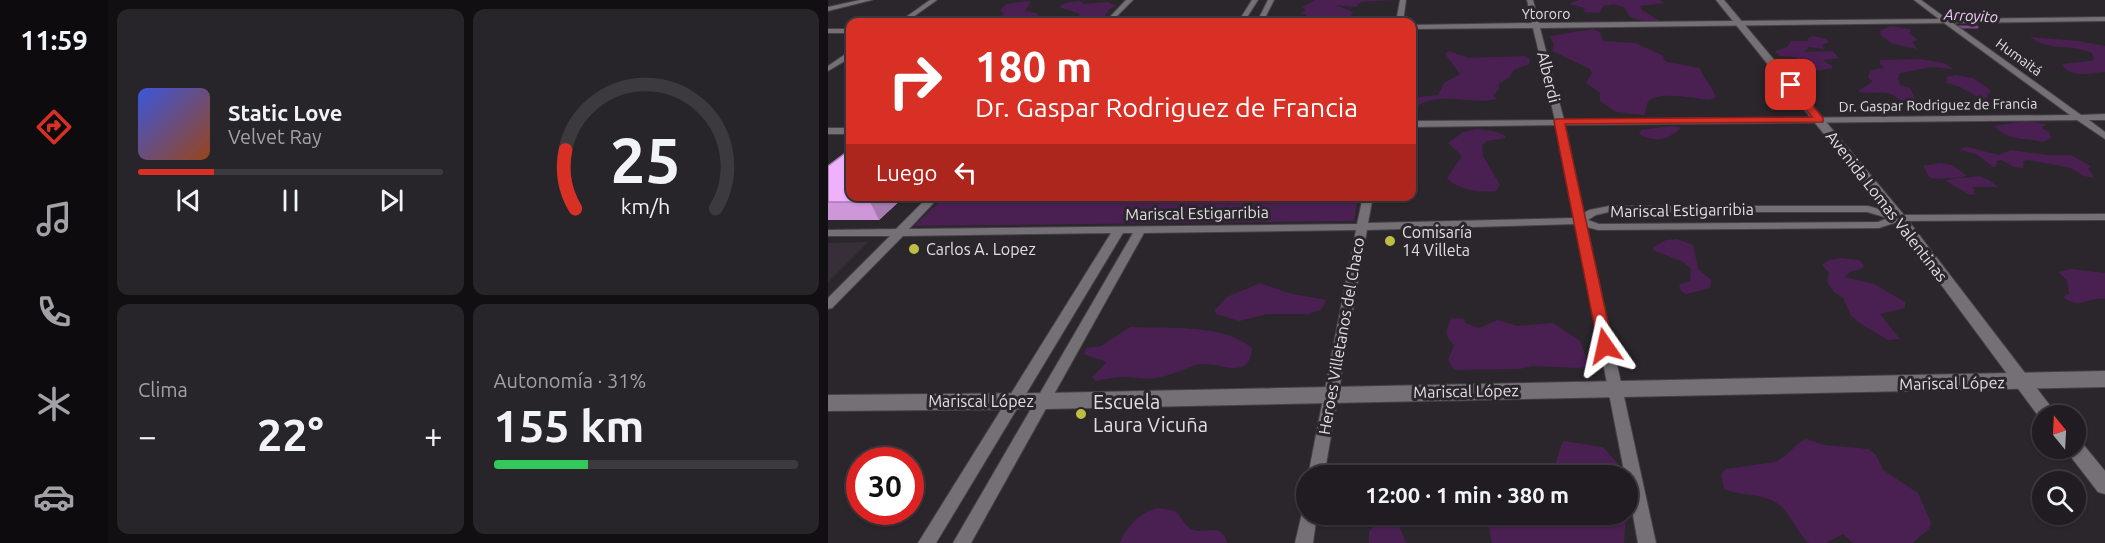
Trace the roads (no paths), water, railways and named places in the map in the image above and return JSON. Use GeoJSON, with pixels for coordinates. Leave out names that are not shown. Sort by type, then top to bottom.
{"type":"FeatureCollection","features":[{"type":"Feature","properties":{"kind":"main road","name":"Mariscal López"},"geometry":{"type":"LineString","coordinates":[[828,403],[1043,401],[2105,379]]}},
{"type":"Feature","properties":{"kind":"street"},"geometry":{"type":"LineString","coordinates":[[828,9],[869,0]]}},
{"type":"Feature","properties":{"kind":"street"},"geometry":{"type":"LineString","coordinates":[[908,18],[934,0]]}},
{"type":"Feature","properties":{"kind":"street"},"geometry":{"type":"LineString","coordinates":[[1112,18],[1130,0]]}},
{"type":"Feature","properties":{"kind":"street"},"geometry":{"type":"LineString","coordinates":[[1244,18],[1255,0]]}},
{"type":"Feature","properties":{"kind":"street"},"geometry":{"type":"LineString","coordinates":[[1262,18],[1271,0]]}},
{"type":"Feature","properties":{"kind":"street"},"geometry":{"type":"LineString","coordinates":[[1399,18],[1403,0]]}},
{"type":"Feature","properties":{"kind":"street","name":"Alberdi"},"geometry":{"type":"LineString","coordinates":[[1530,0],[1560,121],[1613,388],[1647,543]]}},
{"type":"Feature","properties":{"kind":"street","name":"Avenida Lomas Valentinas"},"geometry":{"type":"LineString","coordinates":[[1720,0],[1899,218],[2041,405]]}},
{"type":"Feature","properties":{"kind":"street","name":"Humaitá"},"geometry":{"type":"LineString","coordinates":[[1917,0],[2105,136]]}},
{"type":"Feature","properties":{"kind":"street","name":"Ytororo"},"geometry":{"type":"LineString","coordinates":[[1416,27],[1901,21],[1952,26],[2105,19]]}},
{"type":"Feature","properties":{"kind":"street"},"geometry":{"type":"LineString","coordinates":[[828,32],[846,31]]}},
{"type":"Feature","properties":{"kind":"street"},"geometry":{"type":"LineString","coordinates":[[828,69],[846,58]]}},
{"type":"Feature","properties":{"kind":"street","name":"Dr. Gaspar Rodriguez de Francia"},"geometry":{"type":"LineString","coordinates":[[1416,124],[2105,117]]}},
{"type":"Feature","properties":{"kind":"street"},"geometry":{"type":"LineString","coordinates":[[828,131],[846,131]]}},
{"type":"Feature","properties":{"kind":"street"},"geometry":{"type":"LineString","coordinates":[[828,305],[930,201]]}},
{"type":"Feature","properties":{"kind":"street","name":"Heroes Villetanos del Chaco"},"geometry":{"type":"LineString","coordinates":[[1318,465],[1367,201]]}},
{"type":"Feature","properties":{"kind":"street"},"geometry":{"type":"LineString","coordinates":[[1580,221],[1593,212],[1609,209],[1868,209],[1899,218]]}},
{"type":"Feature","properties":{"kind":"street","name":"Mariscal Estigarribia"},"geometry":{"type":"LineString","coordinates":[[828,233],[1361,227],[1580,221],[1598,227],[1879,225],[1899,218],[2105,217]]}},
{"type":"Feature","properties":{"kind":"street"},"geometry":{"type":"LineString","coordinates":[[927,543],[1119,230]]}},
{"type":"Feature","properties":{"kind":"street"},"geometry":{"type":"LineString","coordinates":[[962,543],[1140,230]]}},
{"type":"Feature","properties":{"kind":"street"},"geometry":{"type":"LineString","coordinates":[[2084,459],[2105,486]]}},
{"type":"Feature","properties":{"kind":"street"},"geometry":{"type":"LineString","coordinates":[[1304,543],[1307,525]]}},
{"type":"Feature","properties":{"kind":"waterway","name":"Arroyito"},"geometry":{"type":"LineString","coordinates":[[1952,27],[1977,27]]}},
{"type":"Feature","properties":{"kind":"place","name":"Comisaría 14 Villeta"},"geometry":{"type":"Point","coordinates":[1390,241]}},
{"type":"Feature","properties":{"kind":"place","name":"Carlos A. Lopez"},"geometry":{"type":"Point","coordinates":[914,249]}},
{"type":"Feature","properties":{"kind":"place","name":"Escuela Laura Vicuña"},"geometry":{"type":"Point","coordinates":[1081,414]}}]}
